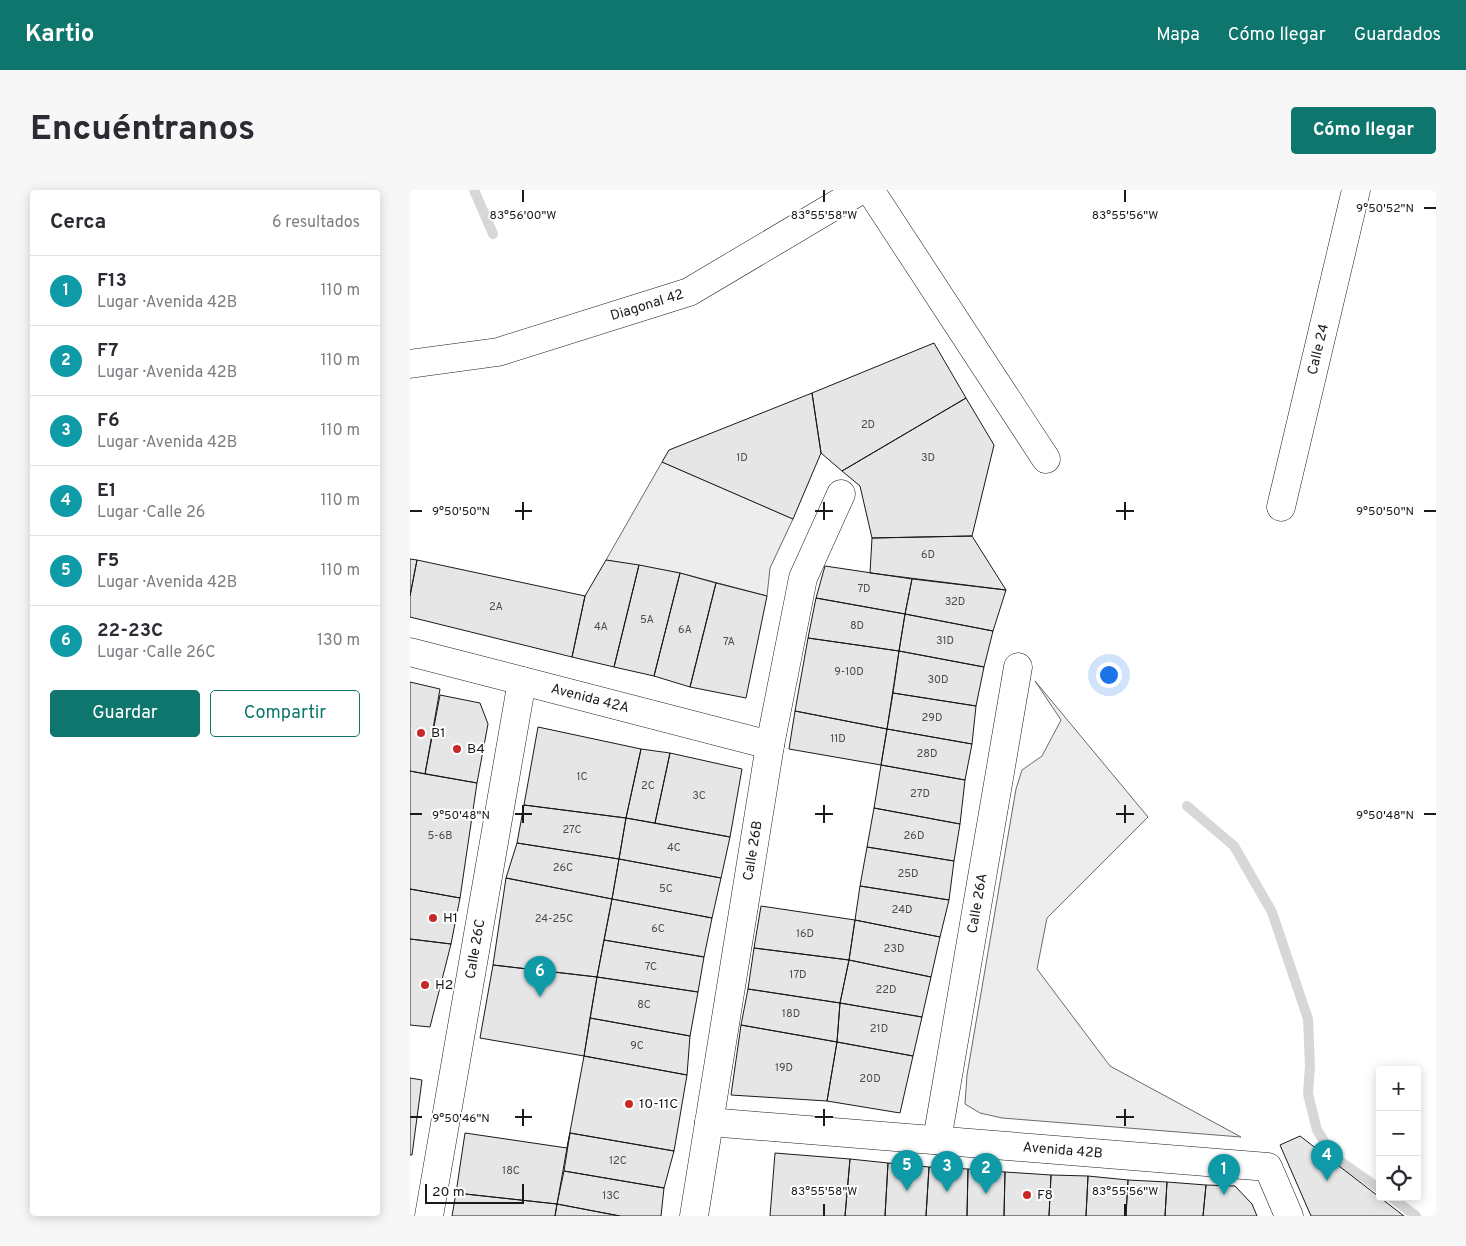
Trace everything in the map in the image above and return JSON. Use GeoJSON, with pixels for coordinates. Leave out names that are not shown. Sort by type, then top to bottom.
{"type":"FeatureCollection","features":[{"type":"Feature","properties":{"kind":"street","name":"Diagonal 42"},"geometry":{"type":"LineString","coordinates":[[410,364],[498,352],[689,292],[861,190]]}},
{"type":"Feature","properties":{"kind":"street"},"geometry":{"type":"LineString","coordinates":[[870,190],[1046,459]]}},
{"type":"Feature","properties":{"kind":"street","name":"Calle 24"},"geometry":{"type":"LineString","coordinates":[[1281,507],[1356,190]]}},
{"type":"Feature","properties":{"kind":"street","name":"Calle 26B"},"geometry":{"type":"LineString","coordinates":[[694,1216],[770,745],[804,578],[841,494]]}},
{"type":"Feature","properties":{"kind":"street","name":"Avenida 42A"},"geometry":{"type":"LineString","coordinates":[[410,652],[770,745]]}},
{"type":"Feature","properties":{"kind":"street","name":"Calle 26A"},"geometry":{"type":"LineString","coordinates":[[937,1140],[1018,667]]}},
{"type":"Feature","properties":{"kind":"street","name":"Calle 26C"},"geometry":{"type":"LineString","coordinates":[[429,1216],[522,681]]}},
{"type":"Feature","properties":{"kind":"street","name":"Avenida 42B"},"geometry":{"type":"LineString","coordinates":[[709,1122],[1268,1167],[1289,1216]]}},
{"type":"Feature","properties":{"kind":"shaded area"},"geometry":{"type":"Polygon","coordinates":[[[662,462],[793,519],[770,568],[767,596],[680,573],[606,560],[662,462]]]}},
{"type":"Feature","properties":{"kind":"shaded area"},"geometry":{"type":"Polygon","coordinates":[[[1035,681],[1148,817],[1047,918],[1037,969],[1110,1066],[1241,1137],[1002,1118],[980,1113],[965,1104],[967,1075],[1016,789],[1022,770],[1042,756],[1061,720],[1035,681]]]}},
{"type":"Feature","properties":{"kind":"building"},"geometry":{"type":"Polygon","coordinates":[[[934,343],[966,398],[842,471],[821,453],[812,393],[934,343]]]}},
{"type":"Feature","properties":{"kind":"building"},"geometry":{"type":"Polygon","coordinates":[[[812,393],[821,453],[793,519],[662,462],[669,450],[812,393]]]}},
{"type":"Feature","properties":{"kind":"building"},"geometry":{"type":"Polygon","coordinates":[[[966,398],[994,445],[972,536],[872,538],[860,486],[842,471],[966,398]]]}},
{"type":"Feature","properties":{"kind":"building"},"geometry":{"type":"Polygon","coordinates":[[[972,536],[1006,590],[870,573],[872,538],[972,536]]]}},
{"type":"Feature","properties":{"kind":"building"},"geometry":{"type":"Polygon","coordinates":[[[410,559],[417,560],[410,596],[410,559]]]}},
{"type":"Feature","properties":{"kind":"building"},"geometry":{"type":"Polygon","coordinates":[[[417,560],[585,596],[572,657],[410,617],[410,596],[417,560]]]}},
{"type":"Feature","properties":{"kind":"building"},"geometry":{"type":"Polygon","coordinates":[[[606,560],[639,565],[614,667],[572,657],[585,596],[606,560]]]}},
{"type":"Feature","properties":{"kind":"building"},"geometry":{"type":"Polygon","coordinates":[[[639,565],[680,573],[654,676],[614,667],[639,565]]]}},
{"type":"Feature","properties":{"kind":"building"},"geometry":{"type":"Polygon","coordinates":[[[825,566],[912,579],[905,614],[816,598],[825,566]]]}},
{"type":"Feature","properties":{"kind":"building"},"geometry":{"type":"Polygon","coordinates":[[[680,573],[716,583],[690,687],[654,676],[680,573]]]}},
{"type":"Feature","properties":{"kind":"building"},"geometry":{"type":"Polygon","coordinates":[[[912,579],[1006,590],[993,631],[905,614],[912,579]]]}},
{"type":"Feature","properties":{"kind":"building"},"geometry":{"type":"Polygon","coordinates":[[[716,583],[767,596],[746,698],[690,687],[716,583]]]}},
{"type":"Feature","properties":{"kind":"building"},"geometry":{"type":"Polygon","coordinates":[[[816,598],[905,614],[899,651],[808,638],[816,598]]]}},
{"type":"Feature","properties":{"kind":"building"},"geometry":{"type":"Polygon","coordinates":[[[905,614],[993,631],[984,667],[899,651],[905,614]]]}},
{"type":"Feature","properties":{"kind":"building"},"geometry":{"type":"Polygon","coordinates":[[[808,638],[899,651],[887,729],[795,711],[808,638]]]}},
{"type":"Feature","properties":{"kind":"building"},"geometry":{"type":"Polygon","coordinates":[[[899,651],[984,667],[976,706],[893,693],[899,651]]]}},
{"type":"Feature","properties":{"kind":"building","name":"B1"},"geometry":{"type":"Polygon","coordinates":[[[410,682],[440,689],[425,774],[410,771],[410,682]]]}},
{"type":"Feature","properties":{"kind":"building"},"geometry":{"type":"Polygon","coordinates":[[[893,693],[976,706],[972,744],[887,729],[893,693]]]}},
{"type":"Feature","properties":{"kind":"building","name":"B4"},"geometry":{"type":"Polygon","coordinates":[[[440,695],[480,703],[488,724],[477,783],[425,774],[440,695]]]}},
{"type":"Feature","properties":{"kind":"building"},"geometry":{"type":"Polygon","coordinates":[[[795,711],[887,729],[881,765],[789,749],[795,711]]]}},
{"type":"Feature","properties":{"kind":"building"},"geometry":{"type":"Polygon","coordinates":[[[538,727],[641,749],[626,818],[524,805],[538,727]]]}},
{"type":"Feature","properties":{"kind":"building"},"geometry":{"type":"Polygon","coordinates":[[[887,729],[972,744],[965,780],[881,765],[887,729]]]}},
{"type":"Feature","properties":{"kind":"building"},"geometry":{"type":"Polygon","coordinates":[[[641,749],[670,753],[655,823],[626,818],[641,749]]]}},
{"type":"Feature","properties":{"kind":"building"},"geometry":{"type":"Polygon","coordinates":[[[670,753],[742,769],[730,837],[655,823],[670,753]]]}},
{"type":"Feature","properties":{"kind":"building"},"geometry":{"type":"Polygon","coordinates":[[[881,765],[965,780],[960,824],[874,808],[881,765]]]}},
{"type":"Feature","properties":{"kind":"building"},"geometry":{"type":"Polygon","coordinates":[[[410,771],[477,783],[460,898],[410,889],[410,771]]]}},
{"type":"Feature","properties":{"kind":"building"},"geometry":{"type":"Polygon","coordinates":[[[524,805],[626,818],[619,859],[517,843],[524,805]]]}},
{"type":"Feature","properties":{"kind":"building"},"geometry":{"type":"Polygon","coordinates":[[[874,808],[960,824],[954,861],[867,847],[874,808]]]}},
{"type":"Feature","properties":{"kind":"building"},"geometry":{"type":"Polygon","coordinates":[[[626,818],[730,837],[721,878],[619,859],[626,818]]]}},
{"type":"Feature","properties":{"kind":"building"},"geometry":{"type":"Polygon","coordinates":[[[517,843],[619,859],[612,899],[506,878],[517,843]]]}},
{"type":"Feature","properties":{"kind":"building"},"geometry":{"type":"Polygon","coordinates":[[[867,847],[954,861],[949,900],[860,886],[867,847]]]}},
{"type":"Feature","properties":{"kind":"building"},"geometry":{"type":"Polygon","coordinates":[[[619,859],[721,878],[712,918],[612,899],[619,859]]]}},
{"type":"Feature","properties":{"kind":"building"},"geometry":{"type":"Polygon","coordinates":[[[506,878],[612,899],[597,977],[493,965],[506,878]]]}},
{"type":"Feature","properties":{"kind":"building"},"geometry":{"type":"Polygon","coordinates":[[[860,886],[949,900],[940,937],[855,920],[860,886]]]}},
{"type":"Feature","properties":{"kind":"building","name":"H1"},"geometry":{"type":"Polygon","coordinates":[[[410,889],[460,898],[451,944],[410,939],[410,889]]]}},
{"type":"Feature","properties":{"kind":"building"},"geometry":{"type":"Polygon","coordinates":[[[612,899],[712,918],[704,957],[604,940],[612,899]]]}},
{"type":"Feature","properties":{"kind":"building"},"geometry":{"type":"Polygon","coordinates":[[[761,906],[855,920],[849,960],[754,948],[761,906]]]}},
{"type":"Feature","properties":{"kind":"building"},"geometry":{"type":"Polygon","coordinates":[[[855,920],[940,937],[931,977],[849,960],[855,920]]]}},
{"type":"Feature","properties":{"kind":"building","name":"H2"},"geometry":{"type":"Polygon","coordinates":[[[410,939],[451,944],[430,1027],[410,1025],[410,939]]]}},
{"type":"Feature","properties":{"kind":"building"},"geometry":{"type":"Polygon","coordinates":[[[604,940],[704,957],[698,992],[597,977],[604,940]]]}},
{"type":"Feature","properties":{"kind":"building"},"geometry":{"type":"Polygon","coordinates":[[[754,948],[849,960],[840,1003],[748,989],[754,948]]]}},
{"type":"Feature","properties":{"kind":"building"},"geometry":{"type":"Polygon","coordinates":[[[849,960],[931,977],[922,1017],[840,1003],[849,960]]]}},
{"type":"Feature","properties":{"kind":"building"},"geometry":{"type":"Polygon","coordinates":[[[493,965],[597,977],[584,1056],[480,1038],[493,965]]]}},
{"type":"Feature","properties":{"kind":"building"},"geometry":{"type":"Polygon","coordinates":[[[597,977],[698,992],[690,1036],[590,1018],[597,977]]]}},
{"type":"Feature","properties":{"kind":"building"},"geometry":{"type":"Polygon","coordinates":[[[748,989],[840,1003],[837,1042],[741,1025],[748,989]]]}},
{"type":"Feature","properties":{"kind":"building"},"geometry":{"type":"Polygon","coordinates":[[[840,1003],[922,1017],[913,1056],[837,1042],[840,1003]]]}},
{"type":"Feature","properties":{"kind":"building"},"geometry":{"type":"Polygon","coordinates":[[[590,1018],[690,1036],[687,1075],[584,1056],[590,1018]]]}},
{"type":"Feature","properties":{"kind":"building"},"geometry":{"type":"Polygon","coordinates":[[[741,1025],[837,1042],[827,1101],[731,1095],[741,1025]]]}},
{"type":"Feature","properties":{"kind":"building"},"geometry":{"type":"Polygon","coordinates":[[[837,1042],[913,1056],[900,1113],[827,1101],[837,1042]]]}},
{"type":"Feature","properties":{"kind":"building","name":"10-11C"},"geometry":{"type":"Polygon","coordinates":[[[584,1056],[687,1075],[674,1151],[570,1133],[567,1148],[584,1056]]]}},
{"type":"Feature","properties":{"kind":"building"},"geometry":{"type":"Polygon","coordinates":[[[410,1078],[422,1080],[412,1155],[410,1155],[410,1078]]]}},
{"type":"Feature","properties":{"kind":"building"},"geometry":{"type":"Polygon","coordinates":[[[465,1133],[567,1148],[557,1204],[456,1193],[465,1133]]]}},
{"type":"Feature","properties":{"kind":"building"},"geometry":{"type":"Polygon","coordinates":[[[570,1133],[674,1151],[664,1188],[564,1171],[570,1133]]]}},
{"type":"Feature","properties":{"kind":"building"},"geometry":{"type":"Polygon","coordinates":[[[1300,1136],[1376,1194],[1376,1201],[1384,1201],[1404,1216],[1311,1216],[1280,1145],[1300,1136]]]}},
{"type":"Feature","properties":{"kind":"building"},"geometry":{"type":"Polygon","coordinates":[[[775,1153],[850,1159],[845,1216],[770,1216],[775,1153]]]}},
{"type":"Feature","properties":{"kind":"building"},"geometry":{"type":"Polygon","coordinates":[[[850,1159],[888,1163],[885,1216],[845,1216],[850,1159]]]}},
{"type":"Feature","properties":{"kind":"building"},"geometry":{"type":"Polygon","coordinates":[[[888,1163],[929,1167],[926,1216],[885,1216],[888,1163]]]}},
{"type":"Feature","properties":{"kind":"building"},"geometry":{"type":"Polygon","coordinates":[[[929,1167],[968,1169],[967,1216],[926,1216],[929,1167]]]}},
{"type":"Feature","properties":{"kind":"building"},"geometry":{"type":"Polygon","coordinates":[[[968,1169],[1005,1172],[1004,1216],[967,1216],[968,1169]]]}},
{"type":"Feature","properties":{"kind":"building"},"geometry":{"type":"Polygon","coordinates":[[[564,1171],[664,1188],[661,1216],[620,1216],[557,1204],[564,1171]]]}},
{"type":"Feature","properties":{"kind":"building","name":"F8"},"geometry":{"type":"Polygon","coordinates":[[[1005,1172],[1051,1175],[1049,1216],[1004,1216],[1005,1172]]]}},
{"type":"Feature","properties":{"kind":"building"},"geometry":{"type":"Polygon","coordinates":[[[1051,1175],[1088,1176],[1086,1216],[1049,1216],[1051,1175]]]}},
{"type":"Feature","properties":{"kind":"building"},"geometry":{"type":"Polygon","coordinates":[[[1088,1176],[1128,1180],[1126,1216],[1086,1216],[1088,1176]]]}},
{"type":"Feature","properties":{"kind":"building"},"geometry":{"type":"Polygon","coordinates":[[[1128,1180],[1167,1182],[1165,1216],[1126,1216],[1128,1180]]]}},
{"type":"Feature","properties":{"kind":"building"},"geometry":{"type":"Polygon","coordinates":[[[1167,1182],[1206,1185],[1203,1216],[1165,1216],[1167,1182]]]}},
{"type":"Feature","properties":{"kind":"building"},"geometry":{"type":"Polygon","coordinates":[[[1206,1185],[1235,1186],[1252,1204],[1257,1216],[1203,1216],[1206,1185]]]}},
{"type":"Feature","properties":{"kind":"building"},"geometry":{"type":"Polygon","coordinates":[[[456,1193],[557,1204],[555,1216],[452,1216],[456,1193]]]}},
{"type":"Feature","properties":{"kind":"building"},"geometry":{"type":"Polygon","coordinates":[[[557,1204],[620,1216],[555,1216],[557,1204]]]}},
{"type":"Feature","properties":{"kind":"waterway"},"geometry":{"type":"LineString","coordinates":[[474,190],[493,234]]}},
{"type":"Feature","properties":{"kind":"waterway"},"geometry":{"type":"LineString","coordinates":[[1187,806],[1234,846],[1272,912],[1308,1019],[1310,1066],[1308,1094],[1317,1130],[1334,1157],[1376,1186]]}},
{"type":"Feature","properties":{"kind":"waterway"},"geometry":{"type":"LineString","coordinates":[[1396,1201],[1416,1216]]}},
{"type":"Feature","properties":{"kind":"place","name":"B1"},"geometry":{"type":"Point","coordinates":[421,733]}},
{"type":"Feature","properties":{"kind":"place","name":"B4"},"geometry":{"type":"Point","coordinates":[457,749]}},
{"type":"Feature","properties":{"kind":"place","name":"H1"},"geometry":{"type":"Point","coordinates":[433,918]}},
{"type":"Feature","properties":{"kind":"place","name":"H2"},"geometry":{"type":"Point","coordinates":[425,985]}},
{"type":"Feature","properties":{"kind":"place","name":"22-23C"},"geometry":{"type":"Point","coordinates":[540,997]}},
{"type":"Feature","properties":{"kind":"place","name":"10-11C"},"geometry":{"type":"Point","coordinates":[629,1104]}},
{"type":"Feature","properties":{"kind":"place","name":"E1"},"geometry":{"type":"Point","coordinates":[1327,1181]}},
{"type":"Feature","properties":{"kind":"place","name":"F5"},"geometry":{"type":"Point","coordinates":[907,1191]}},
{"type":"Feature","properties":{"kind":"place","name":"F6"},"geometry":{"type":"Point","coordinates":[947,1192]}},
{"type":"Feature","properties":{"kind":"place","name":"F7"},"geometry":{"type":"Point","coordinates":[986,1194]}},
{"type":"Feature","properties":{"kind":"place","name":"F8"},"geometry":{"type":"Point","coordinates":[1027,1195]}},
{"type":"Feature","properties":{"kind":"place","name":"F13"},"geometry":{"type":"Point","coordinates":[1224,1195]}}]}
